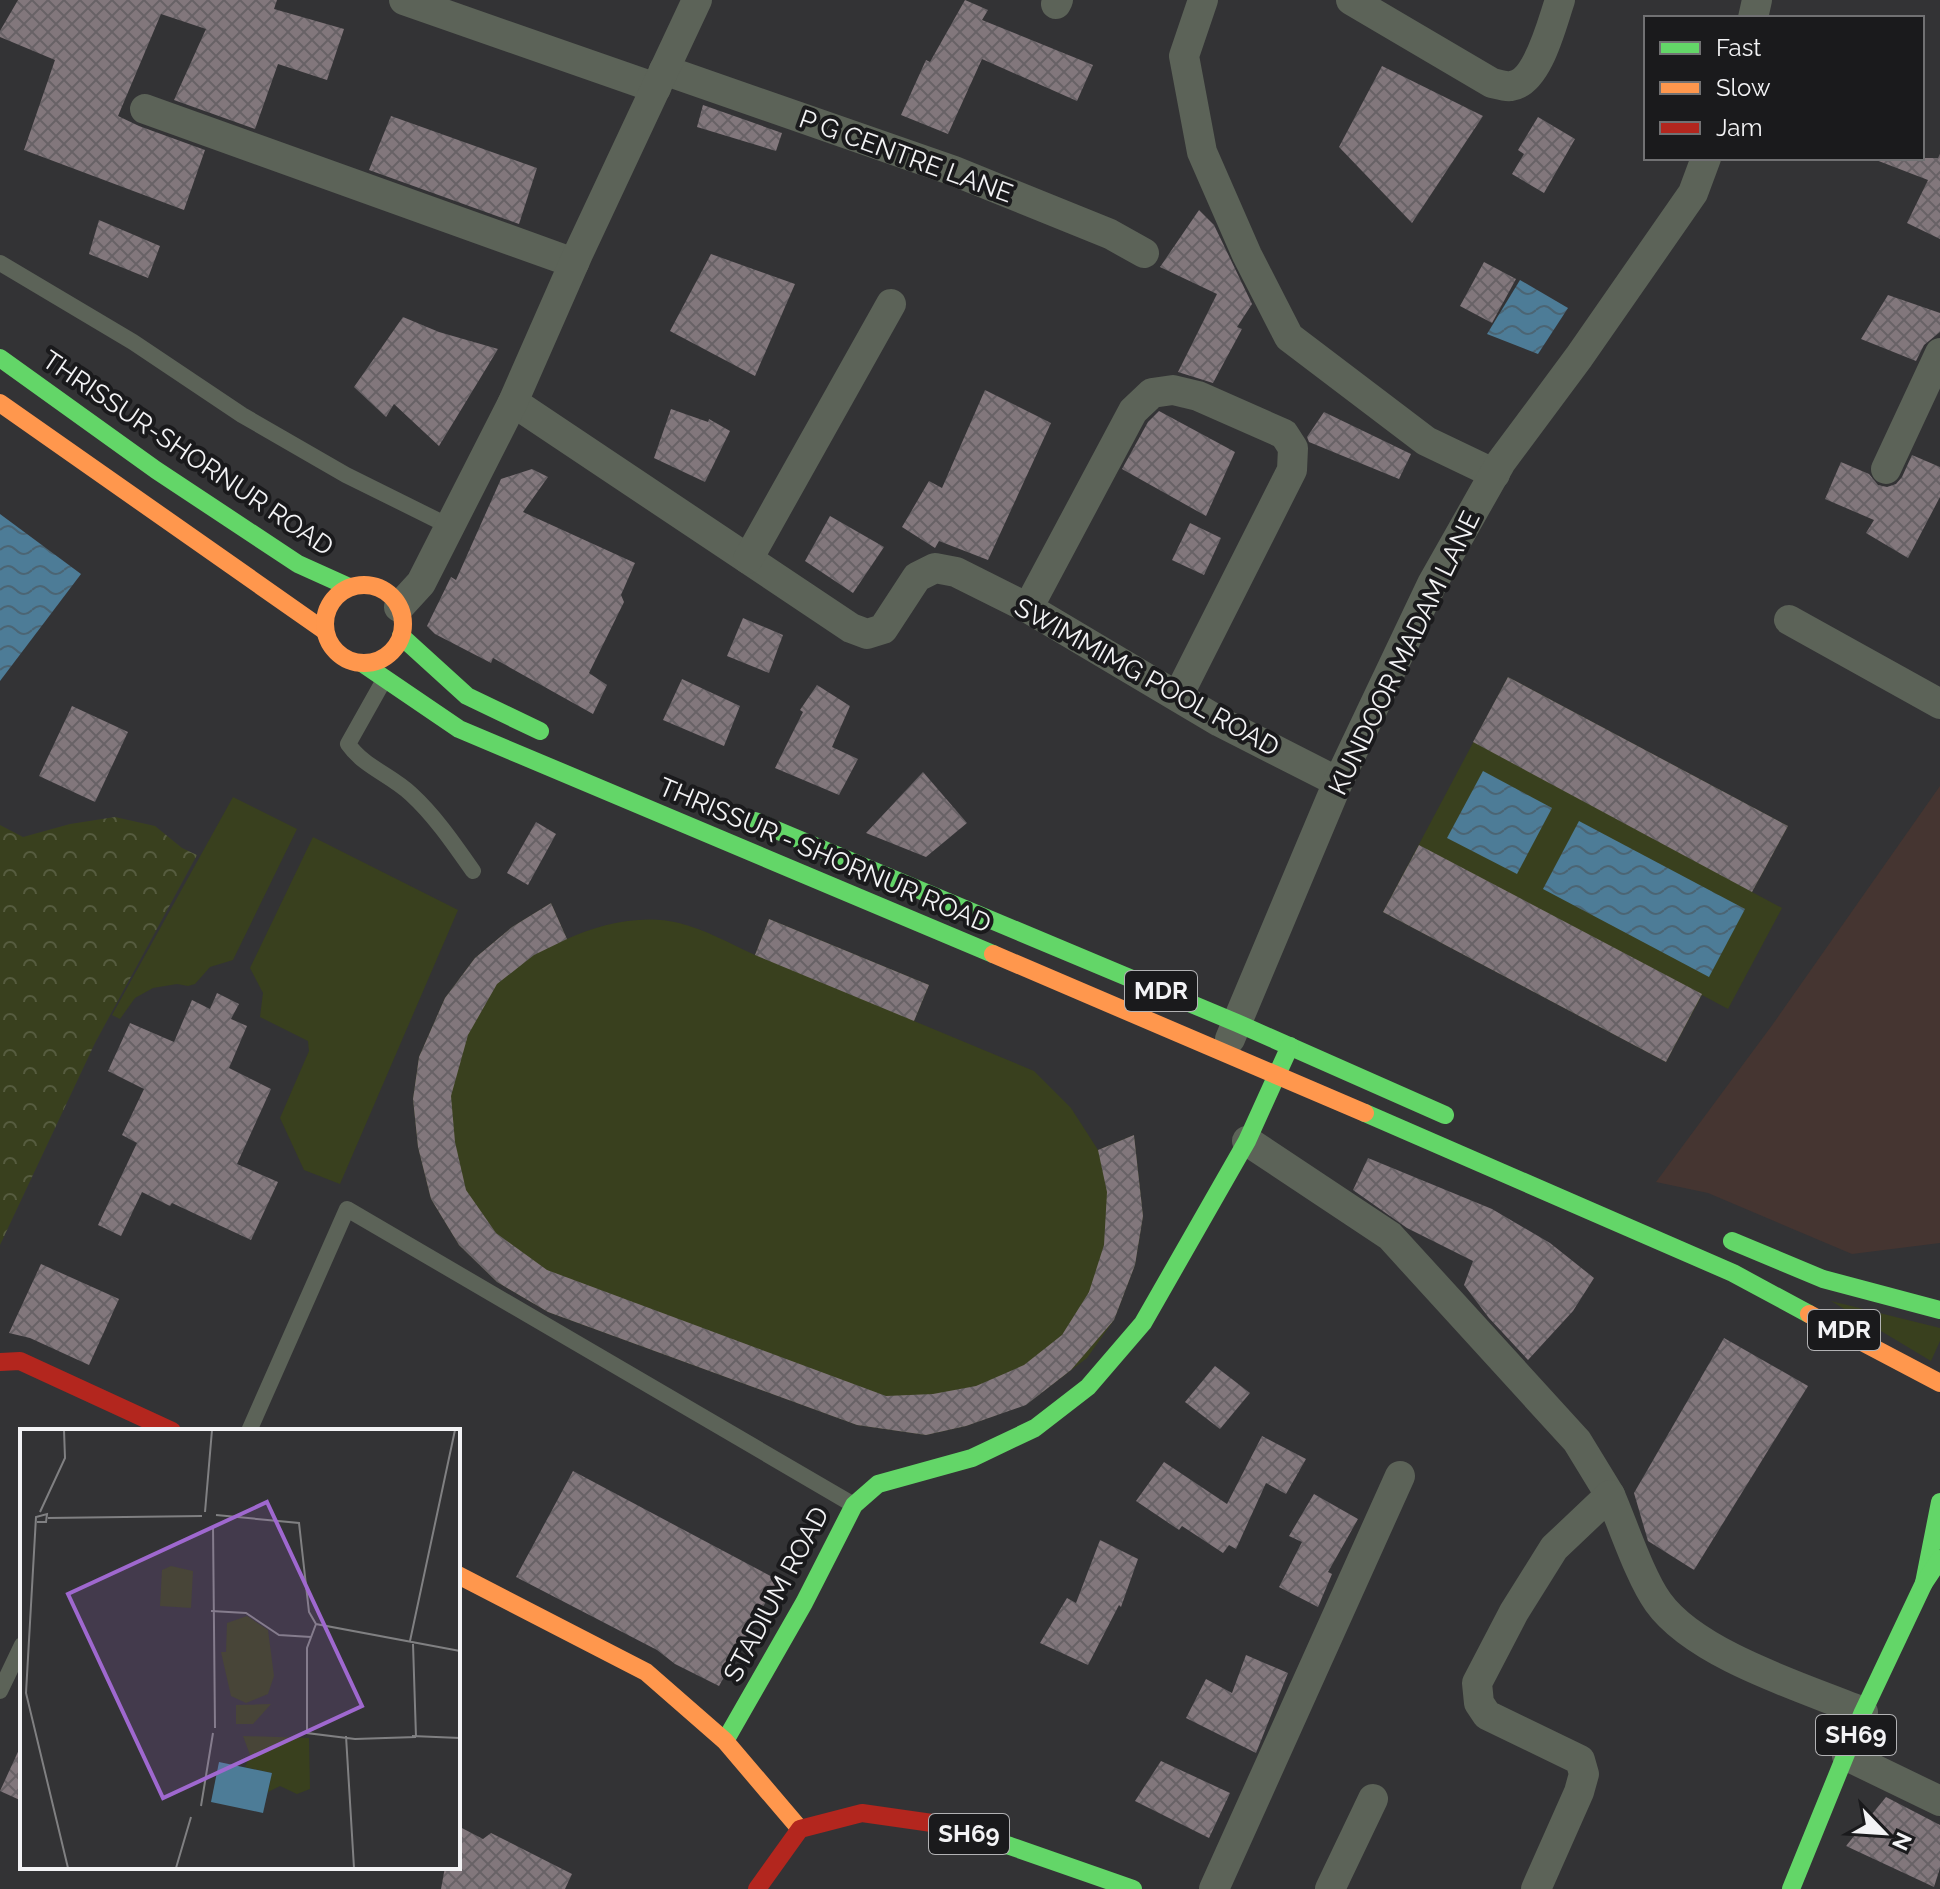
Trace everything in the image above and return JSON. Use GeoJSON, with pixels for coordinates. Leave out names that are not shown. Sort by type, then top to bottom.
{"type":"FeatureCollection","features":[{"type":"Feature","properties":{"kind":"main road","name":"THRISSUR-SHORNUR ROAD"},"geometry":{"type":"LineString","coordinates":[[0,358],[156,470],[298,564],[349,587]]}},
{"type":"Feature","properties":{"kind":"main road"},"geometry":{"type":"LineString","coordinates":[[0,403],[325,631]]}},
{"type":"Feature","properties":{"kind":"main road"},"geometry":{"type":"LineString","coordinates":[[400,622],[396,647],[386,656],[362,663],[338,654],[329,644],[325,631],[325,618],[338,594],[362,584],[386,591],[400,622],[467,696],[554,737]]}},
{"type":"Feature","properties":{"kind":"main road","name":"THRISSUR - SHORNUR ROAD"},"geometry":{"type":"LineString","coordinates":[[362,663],[459,729],[1277,1075]]}},
{"type":"Feature","properties":{"kind":"main road","name":"MDR"},"geometry":{"type":"LineString","coordinates":[[737,813],[1237,1023],[1457,1120]]}},
{"type":"Feature","properties":{"kind":"main road","name":"STADIUM ROAD"},"geometry":{"type":"LineString","coordinates":[[725,1741],[804,1603],[854,1505],[878,1484],[972,1458],[1035,1428],[1088,1387],[1143,1323],[1247,1141],[1290,1046]]}},
{"type":"Feature","properties":{"kind":"main road","name":"MDR"},"geometry":{"type":"LineString","coordinates":[[1277,1075],[1461,1146],[1747,1280],[1940,1383]]}},
{"type":"Feature","properties":{"kind":"main road","name":"MDR"},"geometry":{"type":"LineString","coordinates":[[1709,1262],[1715,1234],[1823,1279],[1940,1310]]}},
{"type":"Feature","properties":{"kind":"main road"},"geometry":{"type":"LineString","coordinates":[[0,1362],[20,1361],[168,1429]]}},
{"type":"Feature","properties":{"kind":"main road","name":"SH69"},"geometry":{"type":"LineString","coordinates":[[1791,1889],[1863,1712],[1935,1577],[1940,1502]]}},
{"type":"Feature","properties":{"kind":"main road"},"geometry":{"type":"LineString","coordinates":[[460,1576],[646,1672],[725,1741],[800,1829],[757,1889]]}},
{"type":"Feature","properties":{"kind":"main road","name":"SH69"},"geometry":{"type":"LineString","coordinates":[[800,1829],[862,1813],[922,1820],[1010,1846],[1133,1889]]}},
{"type":"Feature","properties":{"kind":"street","name":"P G CENTRE LANE"},"geometry":{"type":"LineString","coordinates":[[404,0],[954,171],[1110,234],[1144,253]]}},
{"type":"Feature","properties":{"kind":"street"},"geometry":{"type":"LineString","coordinates":[[400,622],[513,402],[697,0]]}},
{"type":"Feature","properties":{"kind":"street"},"geometry":{"type":"LineString","coordinates":[[1203,0],[1184,56],[1202,152],[1247,255],[1289,337],[1426,441],[1495,474]]}},
{"type":"Feature","properties":{"kind":"street"},"geometry":{"type":"LineString","coordinates":[[1351,0],[1492,83],[1510,87],[1527,80],[1537,63],[1560,0]]}},
{"type":"Feature","properties":{"kind":"street"},"geometry":{"type":"LineString","coordinates":[[145,109],[574,263]]}},
{"type":"Feature","properties":{"kind":"street","name":"KUNDOOR MADAM LANE"},"geometry":{"type":"LineString","coordinates":[[1225,1052],[1338,782],[1432,584],[1495,474],[1693,193],[1705,160]]}},
{"type":"Feature","properties":{"kind":"street"},"geometry":{"type":"LineString","coordinates":[[513,402],[748,559],[891,304]]}},
{"type":"Feature","properties":{"kind":"street"},"geometry":{"type":"LineString","coordinates":[[1886,469],[1940,353]]}},
{"type":"Feature","properties":{"kind":"street"},"geometry":{"type":"LineString","coordinates":[[1028,608],[1133,411],[1152,393],[1173,390],[1198,396],[1284,434],[1293,448],[1292,470],[1178,696]]}},
{"type":"Feature","properties":{"kind":"street","name":"SWIMMIMG POOL ROAD"},"geometry":{"type":"LineString","coordinates":[[748,559],[851,628],[867,634],[883,629],[917,577],[935,568],[956,572],[1028,608],[1220,722],[1338,782]]}},
{"type":"Feature","properties":{"kind":"street"},"geometry":{"type":"LineString","coordinates":[[1789,620],[1940,704]]}},
{"type":"Feature","properties":{"kind":"street"},"geometry":{"type":"LineString","coordinates":[[1247,1141],[1390,1236],[1577,1441],[1610,1495],[1656,1600],[1678,1626],[1733,1658],[1863,1712]]}},
{"type":"Feature","properties":{"kind":"street"},"geometry":{"type":"LineString","coordinates":[[1214,1889],[1400,1476]]}},
{"type":"Feature","properties":{"kind":"street"},"geometry":{"type":"LineString","coordinates":[[1536,1889],[1579,1792],[1584,1774],[1580,1760],[1487,1715],[1479,1703],[1477,1683],[1514,1612],[1554,1548],[1610,1495]]}},
{"type":"Feature","properties":{"kind":"street"},"geometry":{"type":"LineString","coordinates":[[1847,1756],[1940,1801]]}},
{"type":"Feature","properties":{"kind":"street"},"geometry":{"type":"LineString","coordinates":[[1330,1889],[1373,1799]]}},
{"type":"Feature","properties":{"kind":"lane"},"geometry":{"type":"LineString","coordinates":[[0,263],[133,342],[242,415],[346,475],[451,527]]}},
{"type":"Feature","properties":{"kind":"lane"},"geometry":{"type":"LineString","coordinates":[[384,680],[348,744],[357,757],[409,792],[449,837],[473,871]]}},
{"type":"Feature","properties":{"kind":"lane"},"geometry":{"type":"LineString","coordinates":[[250,1429],[347,1209],[854,1505]]}},
{"type":"Feature","properties":{"kind":"lane"},"geometry":{"type":"LineString","coordinates":[[126,1429],[134,1414]]}},
{"type":"Feature","properties":{"kind":"lane"},"geometry":{"type":"LineString","coordinates":[[0,1691],[20,1649]]}},
{"type":"Feature","properties":{"kind":"shaded area"},"geometry":{"type":"Polygon","coordinates":[[[1940,786],[1940,1243],[1852,1254],[1708,1193],[1656,1182],[1773,1024],[1940,786]]]}},
{"type":"Feature","properties":{"kind":"green space"},"geometry":{"type":"Polygon","coordinates":[[[1508,677],[1788,826],[1752,892],[1782,908],[1728,1009],[1702,995],[1666,1062],[1383,912],[1508,677]]]}},
{"type":"Feature","properties":{"kind":"green space"},"geometry":{"type":"Polygon","coordinates":[[[233,797],[297,829],[233,960],[210,967],[195,984],[153,988],[135,998],[120,1019],[112,1015],[233,797]]]}},
{"type":"Feature","properties":{"kind":"green space"},"geometry":{"type":"Polygon","coordinates":[[[115,817],[155,826],[182,848],[197,855],[95,1043],[0,1245],[0,825],[23,837],[70,824],[115,817]]]}},
{"type":"Feature","properties":{"kind":"green space"},"geometry":{"type":"Polygon","coordinates":[[[313,837],[458,910],[340,1184],[304,1170],[280,1118],[309,1051],[308,1041],[260,1017],[263,993],[250,968],[313,837]]]}},
{"type":"Feature","properties":{"kind":"green space"},"geometry":{"type":"Polygon","coordinates":[[[551,903],[567,939],[622,922],[665,920],[698,929],[755,955],[769,919],[929,985],[914,1021],[1034,1071],[1071,1108],[1098,1150],[1134,1135],[1143,1216],[1135,1265],[1114,1320],[1087,1358],[1027,1404],[966,1426],[926,1435],[857,1425],[548,1312],[497,1282],[459,1245],[431,1199],[418,1147],[413,1099],[419,1057],[445,998],[475,958],[512,927],[551,903]]]}},
{"type":"Feature","properties":{"kind":"green space"},"geometry":{"type":"Polygon","coordinates":[[[1831,1301],[1940,1328],[1940,1341],[1931,1361],[1831,1301]]]}},
{"type":"Feature","properties":{"kind":"water"},"geometry":{"type":"Polygon","coordinates":[[[1520,280],[1568,308],[1538,354],[1487,334],[1520,280]]]}},
{"type":"Feature","properties":{"kind":"water"},"geometry":{"type":"Polygon","coordinates":[[[0,514],[81,574],[0,681],[0,514]]]}},
{"type":"Feature","properties":{"kind":"water"},"geometry":{"type":"Polygon","coordinates":[[[1483,771],[1552,808],[1517,874],[1447,838],[1483,771]]]}},
{"type":"Feature","properties":{"kind":"water"},"geometry":{"type":"Polygon","coordinates":[[[1579,821],[1745,909],[1709,977],[1543,889],[1579,821]]]}},
{"type":"Feature","properties":{"kind":"building"},"geometry":{"type":"Polygon","coordinates":[[[18,0],[277,0],[274,9],[344,29],[327,80],[278,64],[255,129],[174,100],[206,29],[161,14],[118,116],[205,150],[184,210],[24,150],[55,60],[0,37],[0,31],[18,0]]]}},
{"type":"Feature","properties":{"kind":"building"},"geometry":{"type":"Polygon","coordinates":[[[965,0],[988,10],[982,20],[1093,65],[1077,101],[982,59],[948,134],[901,115],[926,60],[930,62],[965,0]]]}},
{"type":"Feature","properties":{"kind":"building"},"geometry":{"type":"Polygon","coordinates":[[[1382,66],[1483,116],[1412,223],[1339,147],[1382,66]]]}},
{"type":"Feature","properties":{"kind":"building"},"geometry":{"type":"Polygon","coordinates":[[[703,105],[782,133],[776,151],[697,127],[703,105]]]}},
{"type":"Feature","properties":{"kind":"building"},"geometry":{"type":"Polygon","coordinates":[[[391,116],[537,168],[519,224],[369,170],[391,116]]]}},
{"type":"Feature","properties":{"kind":"building"},"geometry":{"type":"Polygon","coordinates":[[[1538,117],[1575,139],[1544,193],[1512,174],[1524,154],[1518,150],[1538,117]]]}},
{"type":"Feature","properties":{"kind":"building"},"geometry":{"type":"Polygon","coordinates":[[[1940,154],[1940,239],[1907,223],[1928,180],[1876,160],[1938,158],[1940,154]]]}},
{"type":"Feature","properties":{"kind":"building"},"geometry":{"type":"Polygon","coordinates":[[[1199,210],[1214,225],[1252,304],[1237,327],[1242,329],[1213,383],[1178,372],[1217,294],[1160,267],[1199,210]]]}},
{"type":"Feature","properties":{"kind":"building"},"geometry":{"type":"Polygon","coordinates":[[[99,220],[160,246],[148,278],[89,254],[99,220]]]}},
{"type":"Feature","properties":{"kind":"building"},"geometry":{"type":"Polygon","coordinates":[[[711,254],[795,284],[755,376],[670,331],[711,254]]]}},
{"type":"Feature","properties":{"kind":"building"},"geometry":{"type":"Polygon","coordinates":[[[1484,262],[1516,279],[1492,323],[1460,306],[1484,262]]]}},
{"type":"Feature","properties":{"kind":"building"},"geometry":{"type":"Polygon","coordinates":[[[1888,295],[1940,313],[1940,332],[1924,345],[1916,361],[1861,339],[1888,295]]]}},
{"type":"Feature","properties":{"kind":"building"},"geometry":{"type":"Polygon","coordinates":[[[403,317],[439,332],[498,349],[439,446],[394,404],[386,417],[354,387],[403,317]]]}},
{"type":"Feature","properties":{"kind":"building"},"geometry":{"type":"Polygon","coordinates":[[[985,390],[1051,423],[988,560],[939,541],[935,548],[902,527],[929,481],[942,488],[985,390]]]}},
{"type":"Feature","properties":{"kind":"building"},"geometry":{"type":"Polygon","coordinates":[[[671,409],[708,422],[709,419],[730,431],[705,482],[654,458],[671,409]]]}},
{"type":"Feature","properties":{"kind":"building"},"geometry":{"type":"Polygon","coordinates":[[[1159,411],[1235,452],[1206,516],[1122,469],[1148,422],[1159,411]]]}},
{"type":"Feature","properties":{"kind":"building"},"geometry":{"type":"Polygon","coordinates":[[[1324,412],[1411,454],[1399,479],[1309,442],[1307,437],[1324,412]]]}},
{"type":"Feature","properties":{"kind":"building"},"geometry":{"type":"Polygon","coordinates":[[[1912,455],[1940,467],[1940,497],[1908,558],[1866,533],[1874,520],[1825,499],[1841,462],[1869,474],[1878,485],[1887,487],[1896,484],[1902,477],[1912,455]]]}},
{"type":"Feature","properties":{"kind":"building"},"geometry":{"type":"Polygon","coordinates":[[[532,469],[548,477],[523,512],[635,563],[621,595],[624,602],[589,673],[607,685],[593,714],[493,658],[491,663],[435,634],[427,626],[451,577],[456,580],[501,479],[532,469]]]}},
{"type":"Feature","properties":{"kind":"building"},"geometry":{"type":"Polygon","coordinates":[[[830,516],[884,547],[853,593],[805,561],[830,516]]]}},
{"type":"Feature","properties":{"kind":"building"},"geometry":{"type":"Polygon","coordinates":[[[1190,523],[1221,538],[1204,575],[1172,560],[1190,523]]]}},
{"type":"Feature","properties":{"kind":"building"},"geometry":{"type":"Polygon","coordinates":[[[743,618],[783,635],[769,673],[727,656],[743,618]]]}},
{"type":"Feature","properties":{"kind":"building"},"geometry":{"type":"Polygon","coordinates":[[[1508,677],[1788,826],[1752,892],[1473,742],[1508,677]]]}},
{"type":"Feature","properties":{"kind":"building"},"geometry":{"type":"Polygon","coordinates":[[[682,679],[740,706],[724,746],[663,720],[682,679]]]}},
{"type":"Feature","properties":{"kind":"building"},"geometry":{"type":"Polygon","coordinates":[[[817,685],[850,706],[832,747],[858,759],[839,795],[775,768],[803,712],[800,710],[817,685]]]}},
{"type":"Feature","properties":{"kind":"building"},"geometry":{"type":"Polygon","coordinates":[[[72,706],[128,732],[95,802],[39,776],[72,706]]]}},
{"type":"Feature","properties":{"kind":"building"},"geometry":{"type":"Polygon","coordinates":[[[923,772],[967,823],[926,857],[866,833],[923,772]]]}},
{"type":"Feature","properties":{"kind":"building"},"geometry":{"type":"Polygon","coordinates":[[[536,822],[556,834],[528,885],[507,873],[536,822]]]}},
{"type":"Feature","properties":{"kind":"building"},"geometry":{"type":"Polygon","coordinates":[[[1419,845],[1702,994],[1666,1062],[1383,912],[1419,845]]]}},
{"type":"Feature","properties":{"kind":"building"},"geometry":{"type":"Polygon","coordinates":[[[551,903],[567,939],[534,955],[497,984],[468,1035],[451,1096],[455,1142],[466,1190],[496,1233],[547,1270],[886,1396],[933,1394],[976,1386],[1024,1365],[1062,1335],[1089,1292],[1104,1245],[1107,1192],[1098,1150],[1134,1135],[1143,1216],[1135,1265],[1114,1320],[1071,1370],[1026,1405],[966,1426],[926,1435],[857,1425],[548,1312],[497,1282],[459,1245],[431,1199],[418,1147],[413,1099],[419,1057],[445,998],[475,958],[512,927],[551,903]]]}},
{"type":"Feature","properties":{"kind":"building"},"geometry":{"type":"Polygon","coordinates":[[[769,919],[929,985],[914,1021],[755,955],[769,919]]]}},
{"type":"Feature","properties":{"kind":"building"},"geometry":{"type":"Polygon","coordinates":[[[217,993],[239,1004],[231,1019],[247,1026],[229,1068],[271,1089],[237,1164],[278,1182],[251,1240],[142,1192],[121,1236],[98,1225],[137,1143],[122,1135],[144,1089],[108,1071],[130,1023],[174,1042],[192,1000],[210,1009],[217,993]]]}},
{"type":"Feature","properties":{"kind":"building"},"geometry":{"type":"Polygon","coordinates":[[[1368,1158],[1492,1209],[1550,1243],[1594,1278],[1573,1311],[1528,1360],[1489,1318],[1464,1285],[1473,1261],[1407,1228],[1353,1190],[1368,1158]]]}},
{"type":"Feature","properties":{"kind":"building"},"geometry":{"type":"Polygon","coordinates":[[[41,1264],[119,1299],[89,1365],[30,1338],[9,1333],[41,1264]]]}},
{"type":"Feature","properties":{"kind":"building"},"geometry":{"type":"Polygon","coordinates":[[[1724,1338],[1808,1386],[1694,1570],[1648,1541],[1634,1493],[1724,1338]]]}},
{"type":"Feature","properties":{"kind":"building"},"geometry":{"type":"Polygon","coordinates":[[[1215,1366],[1250,1393],[1220,1429],[1185,1402],[1215,1366]]]}},
{"type":"Feature","properties":{"kind":"building"},"geometry":{"type":"Polygon","coordinates":[[[1262,1436],[1306,1459],[1286,1494],[1266,1483],[1236,1549],[1229,1545],[1223,1553],[1182,1526],[1179,1530],[1136,1501],[1164,1462],[1227,1504],[1262,1436]]]}},
{"type":"Feature","properties":{"kind":"building"},"geometry":{"type":"Polygon","coordinates":[[[573,1471],[778,1580],[719,1686],[516,1577],[573,1471]]]}},
{"type":"Feature","properties":{"kind":"building"},"geometry":{"type":"Polygon","coordinates":[[[1314,1494],[1358,1519],[1328,1572],[1332,1574],[1318,1607],[1279,1587],[1302,1542],[1289,1536],[1314,1494]]]}},
{"type":"Feature","properties":{"kind":"building"},"geometry":{"type":"Polygon","coordinates":[[[1100,1540],[1138,1559],[1121,1607],[1119,1605],[1088,1665],[1040,1643],[1067,1598],[1076,1603],[1100,1540]]]}},
{"type":"Feature","properties":{"kind":"building"},"geometry":{"type":"Polygon","coordinates":[[[1246,1655],[1288,1673],[1256,1753],[1186,1718],[1206,1679],[1232,1693],[1246,1655]]]}},
{"type":"Feature","properties":{"kind":"building"},"geometry":{"type":"Polygon","coordinates":[[[20,1747],[20,1800],[0,1791],[20,1747]]]}},
{"type":"Feature","properties":{"kind":"building"},"geometry":{"type":"Polygon","coordinates":[[[1161,1761],[1230,1793],[1209,1838],[1135,1801],[1161,1761]]]}},
{"type":"Feature","properties":{"kind":"building"},"geometry":{"type":"Polygon","coordinates":[[[1886,1797],[1940,1825],[1940,1868],[1934,1887],[1846,1846],[1886,1797]]]}},
{"type":"Feature","properties":{"kind":"building"},"geometry":{"type":"Polygon","coordinates":[[[460,1827],[483,1839],[491,1833],[572,1874],[565,1889],[441,1889],[445,1869],[460,1869],[460,1827]]]}},
{"type":"Feature","properties":{"kind":"traffic: fast"},"geometry":{"type":"LineString","coordinates":[[0,358],[156,470],[298,564],[349,587]]}},
{"type":"Feature","properties":{"kind":"traffic: fast"},"geometry":{"type":"LineString","coordinates":[[401,636],[467,696],[540,731]]}},
{"type":"Feature","properties":{"kind":"traffic: fast"},"geometry":{"type":"LineString","coordinates":[[362,663],[459,729],[993,954]]}},
{"type":"Feature","properties":{"kind":"traffic: fast"},"geometry":{"type":"LineString","coordinates":[[755,821],[1237,1023],[1445,1115]]}},
{"type":"Feature","properties":{"kind":"traffic: fast"},"geometry":{"type":"LineString","coordinates":[[725,1741],[804,1603],[854,1505],[878,1484],[972,1458],[1035,1428],[1088,1387],[1143,1323],[1247,1141],[1290,1046]]}},
{"type":"Feature","properties":{"kind":"traffic: fast"},"geometry":{"type":"LineString","coordinates":[[1365,1113],[1733,1273],[1809,1314]]}},
{"type":"Feature","properties":{"kind":"traffic: fast"},"geometry":{"type":"LineString","coordinates":[[1732,1241],[1823,1279],[1940,1310]]}},
{"type":"Feature","properties":{"kind":"traffic: fast"},"geometry":{"type":"LineString","coordinates":[[1924,1583],[1940,1502]]}},
{"type":"Feature","properties":{"kind":"traffic: fast"},"geometry":{"type":"LineString","coordinates":[[1791,1889],[1863,1712],[1924,1583],[1940,1559]]}},
{"type":"Feature","properties":{"kind":"traffic: fast"},"geometry":{"type":"LineString","coordinates":[[932,1823],[1010,1846],[1133,1889]]}},
{"type":"Feature","properties":{"kind":"traffic: slow"},"geometry":{"type":"LineString","coordinates":[[0,403],[325,631]]}},
{"type":"Feature","properties":{"kind":"traffic: slow"},"geometry":{"type":"LineString","coordinates":[[364,585],[379,588],[392,596],[400,609],[403,624],[400,639],[392,652],[379,660],[364,663],[349,660],[336,652],[328,639],[325,624],[328,609],[336,596],[349,588],[364,585]]}},
{"type":"Feature","properties":{"kind":"traffic: slow"},"geometry":{"type":"LineString","coordinates":[[993,954],[1365,1113]]}},
{"type":"Feature","properties":{"kind":"traffic: slow"},"geometry":{"type":"LineString","coordinates":[[1809,1314],[1940,1383]]}},
{"type":"Feature","properties":{"kind":"traffic: slow"},"geometry":{"type":"LineString","coordinates":[[460,1576],[646,1672],[725,1741],[800,1829]]}},
{"type":"Feature","properties":{"kind":"traffic: jam"},"geometry":{"type":"LineString","coordinates":[[0,1362],[20,1361],[168,1429]]}},
{"type":"Feature","properties":{"kind":"traffic: jam"},"geometry":{"type":"LineString","coordinates":[[757,1889],[800,1829],[862,1813],[932,1823]]}}]}
